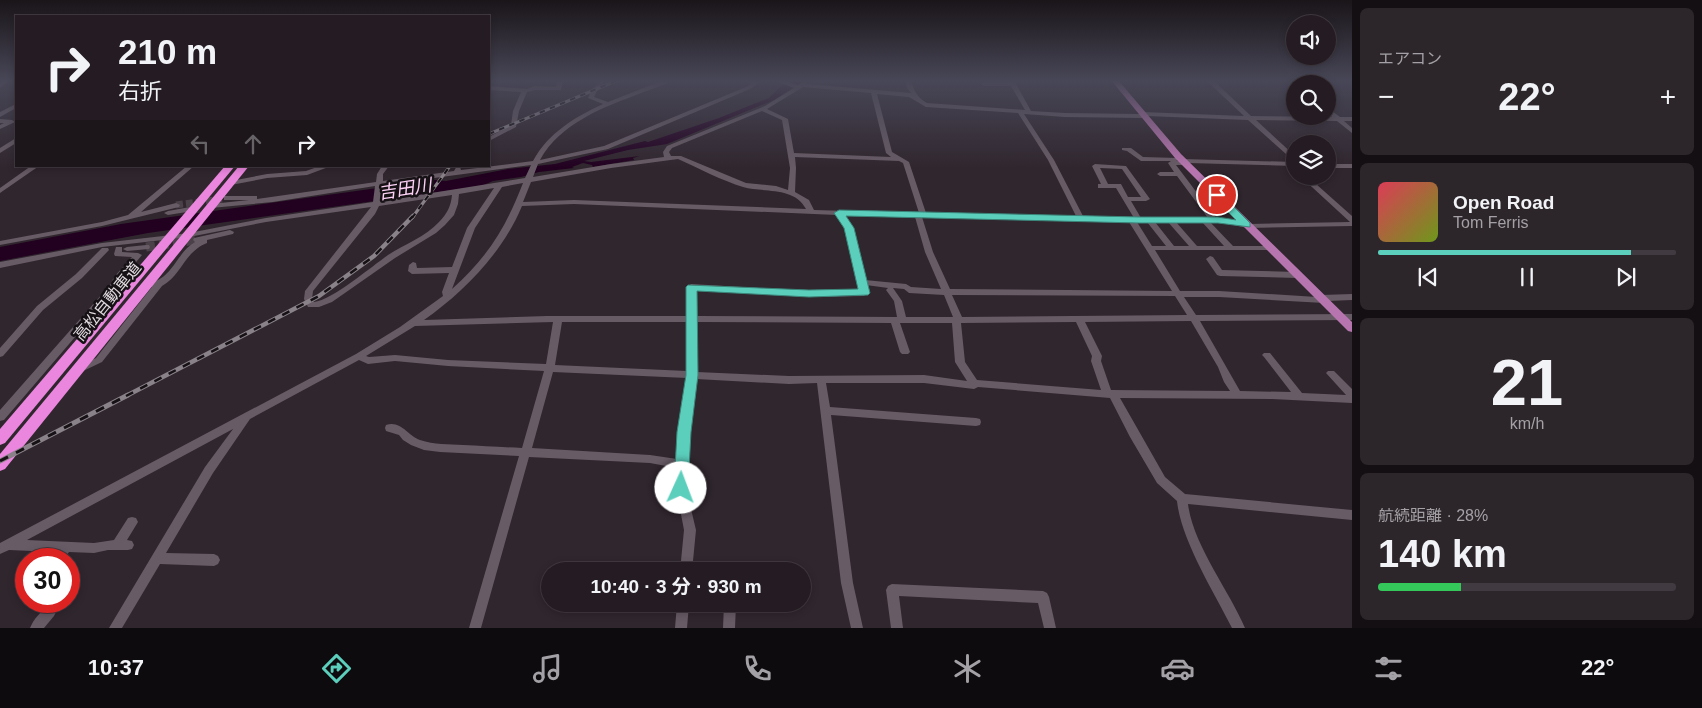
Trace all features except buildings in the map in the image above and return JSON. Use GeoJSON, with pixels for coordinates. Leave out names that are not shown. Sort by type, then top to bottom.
{"type":"FeatureCollection","features":[{"type":"Feature","properties":{"kind":"highway"},"geometry":{"type":"LineString","coordinates":[[0,431],[119,286],[168,235],[225,167]]}},
{"type":"Feature","properties":{"kind":"highway","name":"高松自動車道"},"geometry":{"type":"LineString","coordinates":[[0,439],[229,167]]}},
{"type":"Feature","properties":{"kind":"highway","name":"高松自動車道"},"geometry":{"type":"LineString","coordinates":[[0,456],[239,167]]}},
{"type":"Feature","properties":{"kind":"highway"},"geometry":{"type":"LineString","coordinates":[[0,465],[78,370],[153,285],[243,167]]}},
{"type":"Feature","properties":{"kind":"main road"},"geometry":{"type":"LineString","coordinates":[[1138,109],[1183,161],[1352,328]]}},
{"type":"Feature","properties":{"kind":"street"},"geometry":{"type":"LineString","coordinates":[[490,138],[514,126],[517,109]]}},
{"type":"Feature","properties":{"kind":"street"},"geometry":{"type":"LineString","coordinates":[[4,547],[359,356],[416,323],[448,297],[485,260],[511,222],[535,162],[554,137],[568,126],[599,109]]}},
{"type":"Feature","properties":{"kind":"street"},"geometry":{"type":"LineString","coordinates":[[490,166],[535,162],[588,153],[622,142],[698,109]]}},
{"type":"Feature","properties":{"kind":"street"},"geometry":{"type":"LineString","coordinates":[[668,159],[666,152],[669,147],[761,109]]}},
{"type":"Feature","properties":{"kind":"street"},"geometry":{"type":"LineString","coordinates":[[763,109],[785,119],[793,168],[791,193]]}},
{"type":"Feature","properties":{"kind":"street"},"geometry":{"type":"LineString","coordinates":[[878,109],[889,153],[906,162],[929,252],[957,320],[960,362],[974,383],[990,382],[1110,394],[1237,394],[1352,398]]}},
{"type":"Feature","properties":{"kind":"street"},"geometry":{"type":"LineString","coordinates":[[984,109],[1020,112],[1286,118]]}},
{"type":"Feature","properties":{"kind":"street"},"geometry":{"type":"LineString","coordinates":[[1239,109],[1286,156]]}},
{"type":"Feature","properties":{"kind":"street"},"geometry":{"type":"LineString","coordinates":[[1020,112],[1051,160],[1081,219]]}},
{"type":"Feature","properties":{"kind":"street"},"geometry":{"type":"LineString","coordinates":[[1336,118],[1352,119]]}},
{"type":"Feature","properties":{"kind":"street"},"geometry":{"type":"LineString","coordinates":[[1336,118],[1352,131]]}},
{"type":"Feature","properties":{"kind":"street"},"geometry":{"type":"LineString","coordinates":[[0,121],[14,121]]}},
{"type":"Feature","properties":{"kind":"street"},"geometry":{"type":"LineString","coordinates":[[0,127],[14,121]]}},
{"type":"Feature","properties":{"kind":"street"},"geometry":{"type":"LineString","coordinates":[[0,149],[15,140]]}},
{"type":"Feature","properties":{"kind":"street"},"geometry":{"type":"LineString","coordinates":[[1124,149],[1129,150],[1141,159],[1286,163]]}},
{"type":"Feature","properties":{"kind":"street"},"geometry":{"type":"LineString","coordinates":[[791,155],[903,159]]}},
{"type":"Feature","properties":{"kind":"street"},"geometry":{"type":"LineString","coordinates":[[192,235],[292,216],[678,157],[745,185],[776,188],[791,193],[806,202],[811,212]]}},
{"type":"Feature","properties":{"kind":"street"},"geometry":{"type":"LineString","coordinates":[[1183,161],[1171,162],[1214,220]]}},
{"type":"Feature","properties":{"kind":"street"},"geometry":{"type":"LineString","coordinates":[[1126,199],[1146,199],[1124,167],[1095,166],[1103,186],[1118,186],[1149,248],[1194,318],[1223,367],[1228,382],[1237,394]]}},
{"type":"Feature","properties":{"kind":"street"},"geometry":{"type":"LineString","coordinates":[[1154,166],[1161,175],[1180,174]]}},
{"type":"Feature","properties":{"kind":"street"},"geometry":{"type":"LineString","coordinates":[[1336,166],[1352,166]]}},
{"type":"Feature","properties":{"kind":"street"},"geometry":{"type":"LineString","coordinates":[[0,191],[35,167]]}},
{"type":"Feature","properties":{"kind":"street"},"geometry":{"type":"LineString","coordinates":[[130,218],[190,167]]}},
{"type":"Feature","properties":{"kind":"street"},"geometry":{"type":"LineString","coordinates":[[230,183],[267,176],[308,174],[326,167]]}},
{"type":"Feature","properties":{"kind":"street"},"geometry":{"type":"LineString","coordinates":[[385,167],[380,174],[376,203],[372,212],[309,291],[308,299],[311,305],[329,300],[393,255],[433,231],[447,219],[454,208],[456,192]]}},
{"type":"Feature","properties":{"kind":"street"},"geometry":{"type":"LineString","coordinates":[[210,208],[378,186],[458,169],[480,167]]}},
{"type":"Feature","properties":{"kind":"street"},"geometry":{"type":"LineString","coordinates":[[448,297],[446,292],[453,270],[471,228],[499,185]]}},
{"type":"Feature","properties":{"kind":"street"},"geometry":{"type":"LineString","coordinates":[[1313,185],[1352,220]]}},
{"type":"Feature","properties":{"kind":"street"},"geometry":{"type":"LineString","coordinates":[[227,198],[319,193]]}},
{"type":"Feature","properties":{"kind":"street"},"geometry":{"type":"LineString","coordinates":[[518,204],[574,202],[839,213],[1214,220],[1247,225],[1352,224]]}},
{"type":"Feature","properties":{"kind":"street"},"geometry":{"type":"LineString","coordinates":[[0,244],[130,218],[176,205]]}},
{"type":"Feature","properties":{"kind":"street"},"geometry":{"type":"LineString","coordinates":[[102,224],[188,210]]}},
{"type":"Feature","properties":{"kind":"street"},"geometry":{"type":"LineString","coordinates":[[687,562],[690,530],[681,488],[692,375],[690,319],[692,287],[809,294],[864,293],[849,228],[839,213]]}},
{"type":"Feature","properties":{"kind":"street"},"geometry":{"type":"LineString","coordinates":[[153,285],[167,278],[192,247],[211,238],[246,227],[286,220],[292,216]]}},
{"type":"Feature","properties":{"kind":"street"},"geometry":{"type":"LineString","coordinates":[[1149,220],[1172,248]]}},
{"type":"Feature","properties":{"kind":"street"},"geometry":{"type":"LineString","coordinates":[[1170,220],[1195,248]]}},
{"type":"Feature","properties":{"kind":"street"},"geometry":{"type":"LineString","coordinates":[[1204,220],[1231,248]]}},
{"type":"Feature","properties":{"kind":"street"},"geometry":{"type":"LineString","coordinates":[[0,264],[168,235],[192,235],[211,238]]}},
{"type":"Feature","properties":{"kind":"street"},"geometry":{"type":"LineString","coordinates":[[57,254],[146,247]]}},
{"type":"Feature","properties":{"kind":"street"},"geometry":{"type":"LineString","coordinates":[[1149,248],[1270,248]]}},
{"type":"Feature","properties":{"kind":"street"},"geometry":{"type":"LineString","coordinates":[[0,417],[4,406],[119,286],[117,279],[138,255],[118,254],[119,249]]}},
{"type":"Feature","properties":{"kind":"street"},"geometry":{"type":"LineString","coordinates":[[0,354],[40,308],[79,276],[105,250]]}},
{"type":"Feature","properties":{"kind":"street"},"geometry":{"type":"LineString","coordinates":[[1210,260],[1220,273],[1298,275]]}},
{"type":"Feature","properties":{"kind":"street"},"geometry":{"type":"LineString","coordinates":[[413,265],[412,271],[453,270]]}},
{"type":"Feature","properties":{"kind":"street"},"geometry":{"type":"LineString","coordinates":[[863,282],[906,287],[909,290],[946,292],[1219,294],[1322,299],[1352,297]]}},
{"type":"Feature","properties":{"kind":"street"},"geometry":{"type":"LineString","coordinates":[[890,290],[898,301],[899,320],[905,352]]}},
{"type":"Feature","properties":{"kind":"street"},"geometry":{"type":"LineString","coordinates":[[416,323],[558,319],[957,320],[1352,317]]}},
{"type":"Feature","properties":{"kind":"street"},"geometry":{"type":"LineString","coordinates":[[475,628],[550,367],[558,319]]}},
{"type":"Feature","properties":{"kind":"street"},"geometry":{"type":"LineString","coordinates":[[1080,319],[1097,356],[1096,361],[1110,394],[1161,480],[1182,500],[1352,515]]}},
{"type":"Feature","properties":{"kind":"street"},"geometry":{"type":"LineString","coordinates":[[1267,355],[1300,397]]}},
{"type":"Feature","properties":{"kind":"street"},"geometry":{"type":"LineString","coordinates":[[359,356],[368,361],[412,359],[448,363],[789,380],[924,379],[974,385]]}},
{"type":"Feature","properties":{"kind":"street"},"geometry":{"type":"LineString","coordinates":[[1331,373],[1352,394]]}},
{"type":"Feature","properties":{"kind":"street"},"geometry":{"type":"LineString","coordinates":[[821,379],[847,584],[857,628]]}},
{"type":"Feature","properties":{"kind":"street"},"geometry":{"type":"LineString","coordinates":[[825,411],[976,422]]}},
{"type":"Feature","properties":{"kind":"street"},"geometry":{"type":"LineString","coordinates":[[116,628],[209,470],[248,416]]}},
{"type":"Feature","properties":{"kind":"street"},"geometry":{"type":"LineString","coordinates":[[390,428],[403,432],[412,443],[440,448],[486,452],[526,452],[650,459],[682,464]]}},
{"type":"Feature","properties":{"kind":"street"},"geometry":{"type":"LineString","coordinates":[[1182,500],[1181,507],[1189,528],[1239,628]]}},
{"type":"Feature","properties":{"kind":"street"},"geometry":{"type":"LineString","coordinates":[[4,547],[94,548],[123,545],[132,522]]}},
{"type":"Feature","properties":{"kind":"street"},"geometry":{"type":"LineString","coordinates":[[157,558],[214,560]]}},
{"type":"Feature","properties":{"kind":"street"},"geometry":{"type":"LineString","coordinates":[[897,628],[892,590],[1043,597],[1050,628]]}},
{"type":"Feature","properties":{"kind":"street"},"geometry":{"type":"LineString","coordinates":[[681,628],[682,612]]}},
{"type":"Feature","properties":{"kind":"street"},"geometry":{"type":"LineString","coordinates":[[729,628],[730,612]]}},
{"type":"Feature","properties":{"kind":"street"},"geometry":{"type":"LineString","coordinates":[[36,628],[49,613]]}},
{"type":"Feature","properties":{"kind":"water","name":"吉田川"},"geometry":{"type":"Polygon","coordinates":[[[741,109],[751,109],[667,144],[628,150],[584,161],[591,162],[640,156],[633,158],[634,160],[593,167],[583,163],[572,167],[574,168],[539,172],[493,181],[481,186],[148,233],[0,261],[0,247],[121,224],[435,180],[446,181],[508,169],[555,164],[645,141],[648,142],[741,109]]]}},
{"type":"Feature","properties":{"kind":"tunnel"},"geometry":{"type":"LineString","coordinates":[[176,205],[222,199]]}},
{"type":"Feature","properties":{"kind":"tunnel"},"geometry":{"type":"LineString","coordinates":[[146,247],[197,240]]}},
{"type":"Feature","properties":{"kind":"railway"},"geometry":{"type":"LineString","coordinates":[[490,134],[548,109]]}},
{"type":"Feature","properties":{"kind":"railway"},"geometry":{"type":"LineString","coordinates":[[412,218],[449,167]]}},
{"type":"Feature","properties":{"kind":"railway"},"geometry":{"type":"LineString","coordinates":[[126,396],[319,296],[374,256],[413,216]]}},
{"type":"Feature","properties":{"kind":"railway"},"geometry":{"type":"LineString","coordinates":[[0,461],[128,395]]}},
{"type":"Feature","properties":{"kind":"route"},"geometry":{"type":"LineString","coordinates":[[681,488],[684,432],[692,375],[690,319],[692,287],[809,294],[815,292],[864,293],[849,228],[839,213],[1218,220],[1246,225],[1217,195]]}}]}
